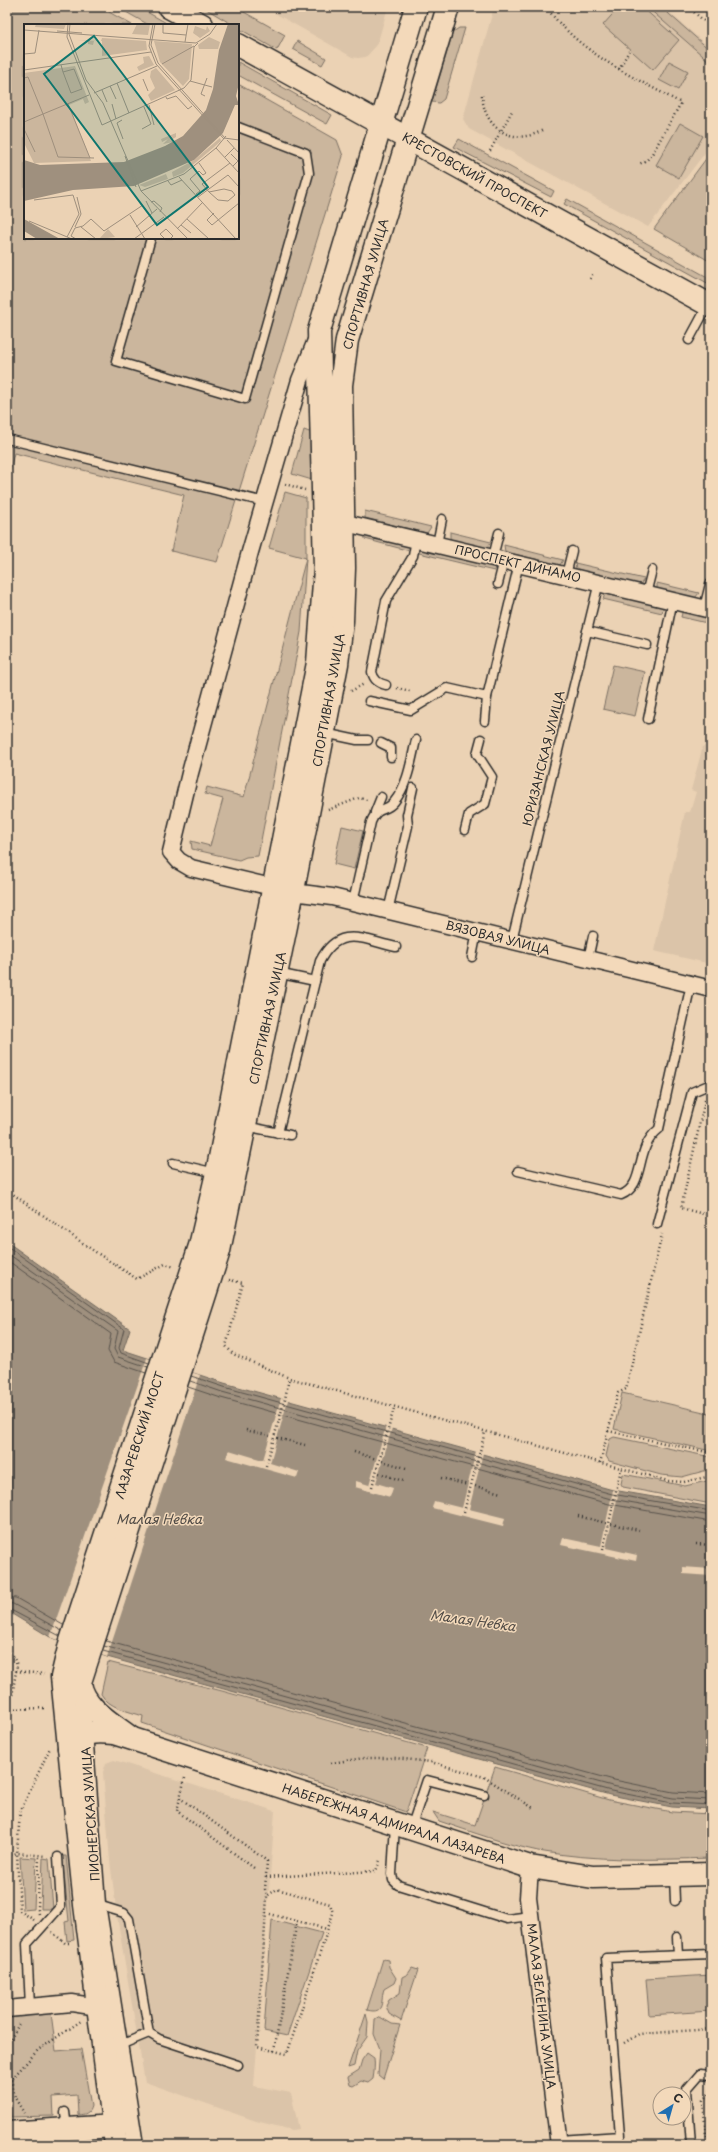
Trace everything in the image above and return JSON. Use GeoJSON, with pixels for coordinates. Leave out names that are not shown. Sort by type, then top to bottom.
{"type":"FeatureCollection","features":[{"type":"Feature","properties":{"kind":"street"},"geometry":{"type":"LineString","coordinates":[[169,7],[200,24]]}},
{"type":"Feature","properties":{"kind":"street","name":"СПОРТИВНАЯ УЛИЦА"},"geometry":{"type":"LineString","coordinates":[[284,890],[191,868],[179,861],[171,852],[190,773],[300,380],[319,331],[416,7]]}},
{"type":"Feature","properties":{"kind":"street","name":"СПОРТИВНАЯ УЛИЦА"},"geometry":{"type":"LineString","coordinates":[[172,1366],[219,1251],[276,973],[284,890],[318,663],[326,569],[334,520],[341,385],[347,340],[448,7]]}},
{"type":"Feature","properties":{"kind":"street","name":"КРЕСТОВСКИЙ ПРОСПЕКТ"},"geometry":{"type":"LineString","coordinates":[[239,46],[710,305]]}},
{"type":"Feature","properties":{"kind":"street","name":"СПОРТИВНАЯ УЛИЦА"},"geometry":{"type":"LineString","coordinates":[[172,1366],[284,890],[323,733],[337,664],[342,621],[319,331]]}},
{"type":"Feature","properties":{"kind":"street","name":"ПРОСПЕКТ ДИНАМО"},"geometry":{"type":"LineString","coordinates":[[334,520],[708,609]]}},
{"type":"Feature","properties":{"kind":"street","name":"ВЯЗОВАЯ УЛИЦА"},"geometry":{"type":"LineString","coordinates":[[284,890],[332,897],[354,902],[711,989]]}},
{"type":"Feature","properties":{"kind":"street","name":"ЛАЗАРЕВСКИЙ МОСТ"},"geometry":{"type":"LineString","coordinates":[[80,1647],[172,1366]]}},
{"type":"Feature","properties":{"kind":"street"},"geometry":{"type":"LineString","coordinates":[[69,1742],[81,1692],[80,1647]]}},
{"type":"Feature","properties":{"kind":"street"},"geometry":{"type":"LineString","coordinates":[[69,1742],[62,1677],[80,1647]]}},
{"type":"Feature","properties":{"kind":"street"},"geometry":{"type":"LineString","coordinates":[[81,1692],[103,1717],[131,1738]]}},
{"type":"Feature","properties":{"kind":"street","name":"НАБЕРЕЖНАЯ АДМИРАЛА ЛАЗАРЕВА"},"geometry":{"type":"LineString","coordinates":[[69,1742],[108,1732],[131,1738],[530,1867],[593,1876],[674,1876],[711,1874]]}},
{"type":"Feature","properties":{"kind":"street","name":"ПИОНЕРСКАЯ УЛИЦА"},"geometry":{"type":"LineString","coordinates":[[69,1742],[124,2139]]}},
{"type":"Feature","properties":{"kind":"street","name":"МАЛАЯ ЗЕЛЕНИНА УЛИЦА"},"geometry":{"type":"LineString","coordinates":[[530,1867],[527,1890],[559,2142]]}},
{"type":"Feature","properties":{"kind":"street","name":"ПИОНЕРСКАЯ УЛИЦА"},"geometry":{"type":"LineString","coordinates":[[91,1905],[90,2014],[111,2047]]}},
{"type":"Feature","properties":{"kind":"street"},"geometry":{"type":"LineString","coordinates":[[7,2009],[72,2002],[90,2014]]}},
{"type":"Feature","properties":{"kind":"street"},"geometry":{"type":"LineString","coordinates":[[7,2133],[66,2121],[124,2139]]}},
{"type":"Feature","properties":{"kind":"lane"},"geometry":{"type":"LineString","coordinates":[[151,239],[116,360],[245,399],[309,173],[306,153],[239,127]]}},
{"type":"Feature","properties":{"kind":"lane"},"geometry":{"type":"LineString","coordinates":[[689,340],[710,305]]}},
{"type":"Feature","properties":{"kind":"lane"},"geometry":{"type":"LineString","coordinates":[[7,439],[265,502]]}},
{"type":"Feature","properties":{"kind":"lane"},"geometry":{"type":"LineString","coordinates":[[437,544],[442,519]]}},
{"type":"Feature","properties":{"kind":"lane"},"geometry":{"type":"LineString","coordinates":[[485,720],[505,560],[500,533]]}},
{"type":"Feature","properties":{"kind":"lane"},"geometry":{"type":"LineString","coordinates":[[386,685],[379,683],[374,678],[372,672],[386,601],[410,561],[416,539]]}},
{"type":"Feature","properties":{"kind":"lane"},"geometry":{"type":"LineString","coordinates":[[566,575],[572,551]]}},
{"type":"Feature","properties":{"kind":"lane"},"geometry":{"type":"LineString","coordinates":[[498,584],[505,560]]}},
{"type":"Feature","properties":{"kind":"lane"},"geometry":{"type":"LineString","coordinates":[[646,594],[652,570]]}},
{"type":"Feature","properties":{"kind":"lane","name":"ЮРИЗАНСКАЯ УЛИЦА"},"geometry":{"type":"LineString","coordinates":[[512,940],[599,582]]}},
{"type":"Feature","properties":{"kind":"lane"},"geometry":{"type":"LineString","coordinates":[[708,609],[710,584]]}},
{"type":"Feature","properties":{"kind":"lane"},"geometry":{"type":"LineString","coordinates":[[648,719],[673,600]]}},
{"type":"Feature","properties":{"kind":"lane"},"geometry":{"type":"LineString","coordinates":[[586,632],[647,645]]}},
{"type":"Feature","properties":{"kind":"lane"},"geometry":{"type":"LineString","coordinates":[[369,701],[411,710],[447,688],[487,697]]}},
{"type":"Feature","properties":{"kind":"lane"},"geometry":{"type":"LineString","coordinates":[[323,733],[357,740],[368,740]]}},
{"type":"Feature","properties":{"kind":"lane"},"geometry":{"type":"LineString","coordinates":[[465,830],[469,814],[485,804],[492,777],[477,754],[480,739]]}},
{"type":"Feature","properties":{"kind":"lane"},"geometry":{"type":"LineString","coordinates":[[375,812],[389,806],[394,802],[408,775],[416,740]]}},
{"type":"Feature","properties":{"kind":"lane"},"geometry":{"type":"LineString","coordinates":[[381,743],[391,748],[391,756]]}},
{"type":"Feature","properties":{"kind":"lane"},"geometry":{"type":"LineString","coordinates":[[388,911],[408,826],[407,815],[413,788]]}},
{"type":"Feature","properties":{"kind":"lane"},"geometry":{"type":"LineString","coordinates":[[354,902],[375,812],[381,797]]}},
{"type":"Feature","properties":{"kind":"lane"},"geometry":{"type":"LineString","coordinates":[[472,956],[477,932]]}},
{"type":"Feature","properties":{"kind":"lane"},"geometry":{"type":"LineString","coordinates":[[588,959],[593,936]]}},
{"type":"Feature","properties":{"kind":"lane"},"geometry":{"type":"LineString","coordinates":[[278,1133],[320,961],[326,948],[336,939],[348,937],[396,947]]}},
{"type":"Feature","properties":{"kind":"lane"},"geometry":{"type":"LineString","coordinates":[[276,973],[315,981]]}},
{"type":"Feature","properties":{"kind":"lane"},"geometry":{"type":"LineString","coordinates":[[518,1170],[621,1195],[628,1192],[638,1176],[646,1142],[659,1129],[691,984]]}},
{"type":"Feature","properties":{"kind":"lane"},"geometry":{"type":"LineString","coordinates":[[657,1224],[692,1092],[709,1085]]}},
{"type":"Feature","properties":{"kind":"lane"},"geometry":{"type":"LineString","coordinates":[[245,1126],[290,1135]]}},
{"type":"Feature","properties":{"kind":"lane"},"geometry":{"type":"LineString","coordinates":[[173,1163],[217,1173]]}},
{"type":"Feature","properties":{"kind":"lane"},"geometry":{"type":"LineString","coordinates":[[484,1795],[427,1780],[403,1826],[392,1874],[393,1880],[398,1885],[507,1919],[530,1916]]}},
{"type":"Feature","properties":{"kind":"lane"},"geometry":{"type":"LineString","coordinates":[[30,2007],[27,1944],[61,1906],[58,1857]]}},
{"type":"Feature","properties":{"kind":"lane"},"geometry":{"type":"LineString","coordinates":[[674,1876],[676,1901]]}},
{"type":"Feature","properties":{"kind":"lane"},"geometry":{"type":"LineString","coordinates":[[91,1905],[124,1913],[129,1919],[149,2033],[159,2039],[238,2065]]}},
{"type":"Feature","properties":{"kind":"lane"},"geometry":{"type":"LineString","coordinates":[[677,1937],[678,1955]]}},
{"type":"Feature","properties":{"kind":"lane"},"geometry":{"type":"LineString","coordinates":[[559,2142],[620,2136],[606,1958],[711,1954]]}},
{"type":"Feature","properties":{"kind":"lane"},"geometry":{"type":"LineString","coordinates":[[111,2047],[149,2033]]}},
{"type":"Feature","properties":{"kind":"lane"},"geometry":{"type":"LineString","coordinates":[[691,2145],[687,2089],[700,2074],[711,2075]]}},
{"type":"Feature","properties":{"kind":"path"},"geometry":{"type":"LineString","coordinates":[[546,7],[559,24],[598,58],[681,103],[652,154],[646,161],[640,164]]}},
{"type":"Feature","properties":{"kind":"path"},"geometry":{"type":"LineString","coordinates":[[688,7],[711,27]]}},
{"type":"Feature","properties":{"kind":"path"},"geometry":{"type":"LineString","coordinates":[[618,69],[629,51]]}},
{"type":"Feature","properties":{"kind":"path"},"geometry":{"type":"LineString","coordinates":[[482,95],[487,116],[494,126],[501,131],[518,137],[536,134],[544,130]]}},
{"type":"Feature","properties":{"kind":"path"},"geometry":{"type":"LineString","coordinates":[[490,151],[512,111]]}},
{"type":"Feature","properties":{"kind":"path"},"geometry":{"type":"LineString","coordinates":[[590,280],[593,273]]}},
{"type":"Feature","properties":{"kind":"path"},"geometry":{"type":"LineString","coordinates":[[282,484],[308,491]]}},
{"type":"Feature","properties":{"kind":"path"},"geometry":{"type":"LineString","coordinates":[[348,693],[374,678]]}},
{"type":"Feature","properties":{"kind":"path"},"geometry":{"type":"LineString","coordinates":[[325,811],[359,798]]}},
{"type":"Feature","properties":{"kind":"path"},"geometry":{"type":"LineString","coordinates":[[709,1085],[681,1208],[711,1216]]}},
{"type":"Feature","properties":{"kind":"path"},"geometry":{"type":"LineString","coordinates":[[7,1190],[137,1279],[165,1264],[179,1268]]}},
{"type":"Feature","properties":{"kind":"path"},"geometry":{"type":"LineString","coordinates":[[600,1463],[618,1393],[626,1389],[634,1358],[662,1235],[657,1224]]}},
{"type":"Feature","properties":{"kind":"path"},"geometry":{"type":"LineString","coordinates":[[225,1278],[243,1283],[227,1349],[233,1354],[289,1378],[394,1408],[668,1481],[684,1482],[711,1476]]}},
{"type":"Feature","properties":{"kind":"path"},"geometry":{"type":"LineString","coordinates":[[266,1466],[289,1378]]}},
{"type":"Feature","properties":{"kind":"path"},"geometry":{"type":"LineString","coordinates":[[711,1390],[709,1398],[711,1399]]}},
{"type":"Feature","properties":{"kind":"path"},"geometry":{"type":"LineString","coordinates":[[372,1487],[394,1408]]}},
{"type":"Feature","properties":{"kind":"path"},"geometry":{"type":"LineString","coordinates":[[246,1430],[270,1436]]}},
{"type":"Feature","properties":{"kind":"path"},"geometry":{"type":"LineString","coordinates":[[608,1431],[711,1454]]}},
{"type":"Feature","properties":{"kind":"path"},"geometry":{"type":"LineString","coordinates":[[464,1512],[485,1432]]}},
{"type":"Feature","properties":{"kind":"path"},"geometry":{"type":"LineString","coordinates":[[277,1438],[305,1446]]}},
{"type":"Feature","properties":{"kind":"path"},"geometry":{"type":"LineString","coordinates":[[354,1452],[376,1459]]}},
{"type":"Feature","properties":{"kind":"path"},"geometry":{"type":"LineString","coordinates":[[382,1461],[406,1468]]}},
{"type":"Feature","properties":{"kind":"path"},"geometry":{"type":"LineString","coordinates":[[603,1550],[621,1469]]}},
{"type":"Feature","properties":{"kind":"path"},"geometry":{"type":"LineString","coordinates":[[378,1473],[403,1481]]}},
{"type":"Feature","properties":{"kind":"path"},"geometry":{"type":"LineString","coordinates":[[441,1478],[468,1485]]}},
{"type":"Feature","properties":{"kind":"path"},"geometry":{"type":"LineString","coordinates":[[475,1486],[502,1493]]}},
{"type":"Feature","properties":{"kind":"path"},"geometry":{"type":"LineString","coordinates":[[578,1516],[606,1523]]}},
{"type":"Feature","properties":{"kind":"path"},"geometry":{"type":"LineString","coordinates":[[611,1524],[639,1530]]}},
{"type":"Feature","properties":{"kind":"path"},"geometry":{"type":"LineString","coordinates":[[696,1544],[711,1545]]}},
{"type":"Feature","properties":{"kind":"path"},"geometry":{"type":"LineString","coordinates":[[7,1650],[13,1656],[17,1665],[7,1728]]}},
{"type":"Feature","properties":{"kind":"path"},"geometry":{"type":"LineString","coordinates":[[16,1671],[46,1674]]}},
{"type":"Feature","properties":{"kind":"path"},"geometry":{"type":"LineString","coordinates":[[9,1709],[47,1708]]}},
{"type":"Feature","properties":{"kind":"path"},"geometry":{"type":"LineString","coordinates":[[44,1925],[20,1912],[17,1853],[20,1812],[69,1742]]}},
{"type":"Feature","properties":{"kind":"path"},"geometry":{"type":"LineString","coordinates":[[185,1778],[177,1811],[254,1868]]}},
{"type":"Feature","properties":{"kind":"path"},"geometry":{"type":"LineString","coordinates":[[180,1798],[267,1861],[265,1889],[267,1896],[257,2047],[287,2054],[333,1913],[330,1904],[277,1889],[267,1896]]}},
{"type":"Feature","properties":{"kind":"path"},"geometry":{"type":"LineString","coordinates":[[7,1856],[17,1853],[58,1857]]}},
{"type":"Feature","properties":{"kind":"path"},"geometry":{"type":"LineString","coordinates":[[266,1877],[376,1871],[381,1857]]}},
{"type":"Feature","properties":{"kind":"path"},"geometry":{"type":"LineString","coordinates":[[266,1913],[328,1930]]}},
{"type":"Feature","properties":{"kind":"path"},"geometry":{"type":"LineString","coordinates":[[274,2051],[297,1921]]}},
{"type":"Feature","properties":{"kind":"path"},"geometry":{"type":"LineString","coordinates":[[7,2046],[13,2033],[30,2007]]}},
{"type":"Feature","properties":{"kind":"path"},"geometry":{"type":"LineString","coordinates":[[7,2084],[38,2050],[90,2014]]}},
{"type":"Feature","properties":{"kind":"path"},"geometry":{"type":"LineString","coordinates":[[613,2049],[639,2034],[711,2030]]}},
{"type":"Feature","properties":{"kind":"path"},"geometry":{"type":"LineString","coordinates":[[7,2060],[15,2098],[25,2115]]}},
{"type":"Feature","properties":{"kind":"path"},"geometry":{"type":"LineString","coordinates":[[711,2091],[704,2100],[706,2135],[711,2142]]}},
{"type":"Feature","properties":{"kind":"shaded area"},"geometry":{"type":"Polygon","coordinates":[[[7,7],[100,7],[130,24],[24,24],[24,239],[239,239],[239,85],[337,140],[343,156],[217,562],[171,551],[184,495],[14,453],[7,482],[7,7]]]}},
{"type":"Feature","properties":{"kind":"shaded area"},"geometry":{"type":"Polygon","coordinates":[[[117,7],[138,7],[168,24],[147,24],[117,7]]]}},
{"type":"Feature","properties":{"kind":"shaded area"},"geometry":{"type":"Polygon","coordinates":[[[203,7],[235,7],[285,35],[277,50],[239,29],[239,24],[231,24],[203,7]]]}},
{"type":"Feature","properties":{"kind":"shaded area"},"geometry":{"type":"Polygon","coordinates":[[[264,7],[388,7],[377,45],[366,57],[358,58],[352,57],[264,7]]]}},
{"type":"Feature","properties":{"kind":"shaded area"},"geometry":{"type":"Polygon","coordinates":[[[494,7],[663,7],[711,49],[711,145],[648,227],[469,129],[463,119],[494,7]]]}},
{"type":"Feature","properties":{"kind":"shaded area"},"geometry":{"type":"Polygon","coordinates":[[[619,7],[642,7],[679,40],[653,70],[603,25],[619,7]]]}},
{"type":"Feature","properties":{"kind":"shaded area"},"geometry":{"type":"Polygon","coordinates":[[[647,7],[661,7],[711,51],[711,63],[647,7]]]}},
{"type":"Feature","properties":{"kind":"shaded area"},"geometry":{"type":"Polygon","coordinates":[[[459,28],[465,28],[444,99],[439,103],[432,102],[453,32],[459,28]]]}},
{"type":"Feature","properties":{"kind":"shaded area"},"geometry":{"type":"Polygon","coordinates":[[[297,41],[326,58],[322,65],[293,49],[297,41]]]}},
{"type":"Feature","properties":{"kind":"shaded area"},"geometry":{"type":"Polygon","coordinates":[[[669,61],[688,71],[678,90],[659,80],[669,61]]]}},
{"type":"Feature","properties":{"kind":"shaded area"},"geometry":{"type":"Polygon","coordinates":[[[239,63],[332,115],[327,124],[239,76],[239,63]]]}},
{"type":"Feature","properties":{"kind":"shaded area"},"geometry":{"type":"Polygon","coordinates":[[[680,123],[703,136],[679,178],[656,165],[680,123]]]}},
{"type":"Feature","properties":{"kind":"shaded area"},"geometry":{"type":"Polygon","coordinates":[[[459,139],[554,191],[551,197],[454,147],[459,139]]]}},
{"type":"Feature","properties":{"kind":"shaded area"},"geometry":{"type":"Polygon","coordinates":[[[711,152],[711,262],[654,229],[711,152]]]}},
{"type":"Feature","properties":{"kind":"shaded area"},"geometry":{"type":"Polygon","coordinates":[[[567,199],[711,279],[711,285],[564,204],[567,199]]]}},
{"type":"Feature","properties":{"kind":"shaded area"},"geometry":{"type":"Polygon","coordinates":[[[304,430],[312,433],[312,480],[292,474],[304,430]]]}},
{"type":"Feature","properties":{"kind":"shaded area"},"geometry":{"type":"Polygon","coordinates":[[[285,492],[306,498],[306,558],[269,548],[285,492]]]}},
{"type":"Feature","properties":{"kind":"shaded area"},"geometry":{"type":"Polygon","coordinates":[[[365,511],[431,527],[427,533],[365,518],[365,511]]]}},
{"type":"Feature","properties":{"kind":"shaded area"},"geometry":{"type":"Polygon","coordinates":[[[365,532],[409,544],[410,551],[365,539],[365,532]]]}},
{"type":"Feature","properties":{"kind":"shaded area"},"geometry":{"type":"Polygon","coordinates":[[[450,532],[491,542],[487,548],[450,539],[450,532]]]}},
{"type":"Feature","properties":{"kind":"shaded area"},"geometry":{"type":"Polygon","coordinates":[[[504,545],[563,560],[560,565],[505,552],[504,545]]]}},
{"type":"Feature","properties":{"kind":"shaded area"},"geometry":{"type":"Polygon","coordinates":[[[421,547],[495,566],[494,571],[419,553],[421,547]]]}},
{"type":"Feature","properties":{"kind":"shaded area"},"geometry":{"type":"Polygon","coordinates":[[[306,558],[301,632],[258,856],[246,857],[239,860],[192,849],[191,841],[210,846],[223,799],[205,794],[207,787],[244,797],[306,558]]]}},
{"type":"Feature","properties":{"kind":"shaded area"},"geometry":{"type":"Polygon","coordinates":[[[575,563],[644,579],[640,585],[576,569],[575,563]]]}},
{"type":"Feature","properties":{"kind":"shaded area"},"geometry":{"type":"Polygon","coordinates":[[[657,583],[699,593],[695,598],[657,589],[657,583]]]}},
{"type":"Feature","properties":{"kind":"shaded area"},"geometry":{"type":"Polygon","coordinates":[[[606,592],[664,604],[662,613],[603,599],[606,592]]]}},
{"type":"Feature","properties":{"kind":"shaded area"},"geometry":{"type":"Polygon","coordinates":[[[683,609],[711,615],[711,624],[681,617],[683,609]]]}},
{"type":"Feature","properties":{"kind":"shaded area"},"geometry":{"type":"Polygon","coordinates":[[[613,665],[645,672],[635,716],[603,709],[613,665]]]}},
{"type":"Feature","properties":{"kind":"shaded area"},"geometry":{"type":"Polygon","coordinates":[[[703,746],[711,747],[711,964],[654,951],[685,812],[690,812],[696,792],[691,790],[703,746]]]}},
{"type":"Feature","properties":{"kind":"shaded area"},"geometry":{"type":"Polygon","coordinates":[[[342,826],[363,831],[354,869],[334,864],[342,826]]]}},
{"type":"Feature","properties":{"kind":"shaded area"},"geometry":{"type":"Polygon","coordinates":[[[622,1393],[708,1413],[711,1417],[711,1451],[614,1429],[622,1393]]]}},
{"type":"Feature","properties":{"kind":"shaded area"},"geometry":{"type":"Polygon","coordinates":[[[614,1437],[711,1457],[711,1469],[682,1477],[661,1475],[609,1461],[606,1456],[610,1439],[614,1437]]]}},
{"type":"Feature","properties":{"kind":"shaded area"},"geometry":{"type":"Polygon","coordinates":[[[623,1474],[685,1486],[711,1480],[711,1504],[623,1487],[621,1484],[623,1474]]]}},
{"type":"Feature","properties":{"kind":"shaded area"},"geometry":{"type":"Polygon","coordinates":[[[108,1662],[222,1691],[427,1748],[406,1812],[142,1723],[143,1716],[114,1706],[104,1699],[101,1694],[108,1662]]]}},
{"type":"Feature","properties":{"kind":"shaded area"},"geometry":{"type":"Polygon","coordinates":[[[114,1760],[275,1811],[254,2086],[291,2093],[299,2129],[292,2130],[256,2121],[145,2082],[117,1916],[110,1861],[103,1772],[106,1763],[114,1760]]]}},
{"type":"Feature","properties":{"kind":"shaded area"},"geometry":{"type":"Polygon","coordinates":[[[495,1767],[609,1800],[672,1812],[711,1814],[711,1858],[624,1859],[581,1857],[538,1851],[513,1845],[439,1821],[433,1812],[475,1825],[495,1767]]]}},
{"type":"Feature","properties":{"kind":"shaded area"},"geometry":{"type":"Polygon","coordinates":[[[62,1856],[66,1856],[74,1940],[67,1941],[65,1922],[69,1921],[62,1856]]]}},
{"type":"Feature","properties":{"kind":"shaded area"},"geometry":{"type":"Polygon","coordinates":[[[20,1857],[36,1858],[34,1909],[23,1910],[20,1857]]]}},
{"type":"Feature","properties":{"kind":"shaded area"},"geometry":{"type":"Polygon","coordinates":[[[43,1858],[49,1859],[53,1909],[41,1909],[43,1858]]]}},
{"type":"Feature","properties":{"kind":"shaded area"},"geometry":{"type":"Polygon","coordinates":[[[7,1920],[10,1920],[13,1998],[7,1998],[7,1920]]]}},
{"type":"Feature","properties":{"kind":"shaded area"},"geometry":{"type":"Polygon","coordinates":[[[272,1920],[322,1933],[287,2036],[264,2031],[272,1920]]]}},
{"type":"Feature","properties":{"kind":"shaded area"},"geometry":{"type":"Polygon","coordinates":[[[383,1959],[388,1960],[389,1967],[396,1978],[394,1983],[384,1989],[380,2008],[373,2011],[367,2010],[383,1959]]]}},
{"type":"Feature","properties":{"kind":"shaded area"},"geometry":{"type":"Polygon","coordinates":[[[412,1968],[418,1970],[401,2021],[389,2014],[386,2006],[389,2000],[400,1993],[402,1977],[408,1974],[412,1968]]]}},
{"type":"Feature","properties":{"kind":"shaded area"},"geometry":{"type":"Polygon","coordinates":[[[711,1975],[711,2011],[649,2015],[646,1979],[711,1975]]]}},
{"type":"Feature","properties":{"kind":"shaded area"},"geometry":{"type":"Polygon","coordinates":[[[51,2013],[56,2051],[81,2049],[91,2106],[90,2109],[86,2113],[78,2115],[77,2095],[53,2097],[54,2116],[11,2117],[10,2105],[7,2104],[7,2018],[51,2013]]]}},
{"type":"Feature","properties":{"kind":"shaded area"},"geometry":{"type":"Polygon","coordinates":[[[366,2014],[368,2022],[367,2037],[357,2051],[354,2066],[348,2068],[366,2014]]]}},
{"type":"Feature","properties":{"kind":"shaded area"},"geometry":{"type":"Polygon","coordinates":[[[380,2017],[392,2024],[400,2025],[383,2079],[378,2075],[380,2049],[374,2034],[375,2020],[380,2017]]]}},
{"type":"Feature","properties":{"kind":"shaded area"},"geometry":{"type":"Polygon","coordinates":[[[367,2053],[374,2058],[373,2079],[368,2083],[361,2081],[353,2086],[350,2085],[348,2077],[359,2070],[362,2060],[367,2053]]]}},
{"type":"Feature","properties":{"kind":"water","name":"Малая Невка"},"geometry":{"type":"Polygon","coordinates":[[[7,1242],[130,1329],[123,1350],[224,1383],[613,1490],[711,1507],[711,1809],[672,1807],[610,1795],[107,1657],[50,1637],[7,1611],[7,1242]]]}},
{"type":"Feature","properties":{"kind":"pier"},"geometry":{"type":"Polygon","coordinates":[[[147,1358],[200,1375],[107,1657],[50,1637],[147,1358]]]}},
{"type":"Feature","properties":{"kind":"pier"},"geometry":{"type":"Polygon","coordinates":[[[281,1398],[288,1400],[270,1463],[299,1472],[297,1478],[226,1458],[229,1450],[263,1460],[281,1398]]]}},
{"type":"Feature","properties":{"kind":"pier"},"geometry":{"type":"Polygon","coordinates":[[[386,1426],[392,1428],[376,1483],[393,1488],[390,1497],[355,1487],[356,1481],[369,1485],[386,1426]]]}},
{"type":"Feature","properties":{"kind":"pier"},"geometry":{"type":"Polygon","coordinates":[[[476,1451],[483,1453],[469,1509],[505,1518],[503,1526],[432,1508],[434,1501],[462,1508],[476,1451]]]}},
{"type":"Feature","properties":{"kind":"pier"},"geometry":{"type":"Polygon","coordinates":[[[613,1490],[619,1491],[606,1548],[637,1555],[636,1561],[561,1545],[563,1538],[601,1546],[613,1490]]]}},
{"type":"Feature","properties":{"kind":"pier"},"geometry":{"type":"Polygon","coordinates":[[[683,1567],[711,1569],[711,1576],[683,1574],[683,1567]]]}}]}
